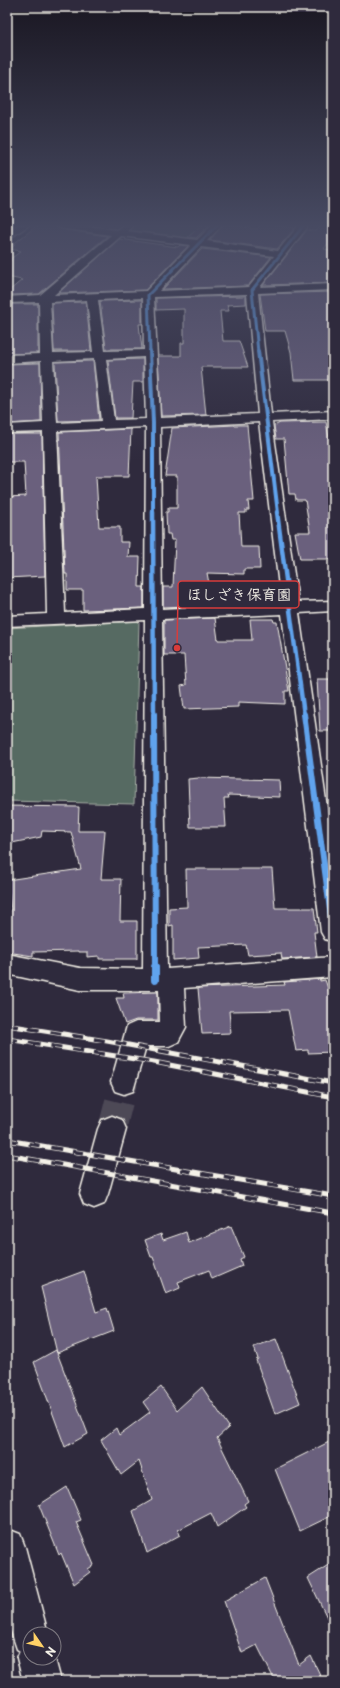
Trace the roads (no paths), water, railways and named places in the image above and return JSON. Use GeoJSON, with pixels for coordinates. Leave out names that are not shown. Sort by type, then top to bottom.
{"type":"FeatureCollection","features":[{"type":"Feature","properties":{"kind":"street"},"geometry":{"type":"LineString","coordinates":[[44,304],[56,618]]}},
{"type":"Feature","properties":{"kind":"street"},"geometry":{"type":"LineString","coordinates":[[93,304],[98,355],[108,424]]}},
{"type":"Feature","properties":{"kind":"street"},"geometry":{"type":"LineString","coordinates":[[124,1082],[136,1034],[169,1034],[173,1027],[163,980],[153,613],[153,422],[148,304]]}},
{"type":"Feature","properties":{"kind":"street"},"geometry":{"type":"LineString","coordinates":[[253,304],[265,418],[292,608],[333,932]]}},
{"type":"Feature","properties":{"kind":"street"},"geometry":{"type":"LineString","coordinates":[[7,359],[149,353]]}},
{"type":"Feature","properties":{"kind":"street"},"geometry":{"type":"LineString","coordinates":[[7,429],[333,415]]}},
{"type":"Feature","properties":{"kind":"street"},"geometry":{"type":"LineString","coordinates":[[7,621],[153,613],[333,606]]}},
{"type":"Feature","properties":{"kind":"street"},"geometry":{"type":"LineString","coordinates":[[7,964],[80,979],[163,980],[333,967]]}},
{"type":"Feature","properties":{"kind":"street"},"geometry":{"type":"LineString","coordinates":[[94,1194],[112,1129]]}},
{"type":"Feature","properties":{"kind":"street"},"geometry":{"type":"LineString","coordinates":[[7,1547],[27,1626]]}},
{"type":"Feature","properties":{"kind":"street"},"geometry":{"type":"LineString","coordinates":[[38,1666],[42,1681]]}},
{"type":"Feature","properties":{"kind":"tunnel"},"geometry":{"type":"LineString","coordinates":[[112,1129],[124,1082]]}},
{"type":"Feature","properties":{"kind":"railway"},"geometry":{"type":"LineString","coordinates":[[7,1025],[107,1041],[333,1083]]}},
{"type":"Feature","properties":{"kind":"railway"},"geometry":{"type":"LineString","coordinates":[[7,1039],[154,1062],[333,1097]]}},
{"type":"Feature","properties":{"kind":"railway"},"geometry":{"type":"LineString","coordinates":[[7,1140],[333,1196]]}},
{"type":"Feature","properties":{"kind":"railway"},"geometry":{"type":"LineString","coordinates":[[7,1155],[333,1213]]}},
{"type":"Feature","properties":{"kind":"place","name":"ほしざき保育園"},"geometry":{"type":"Point","coordinates":[177,648]}}]}
